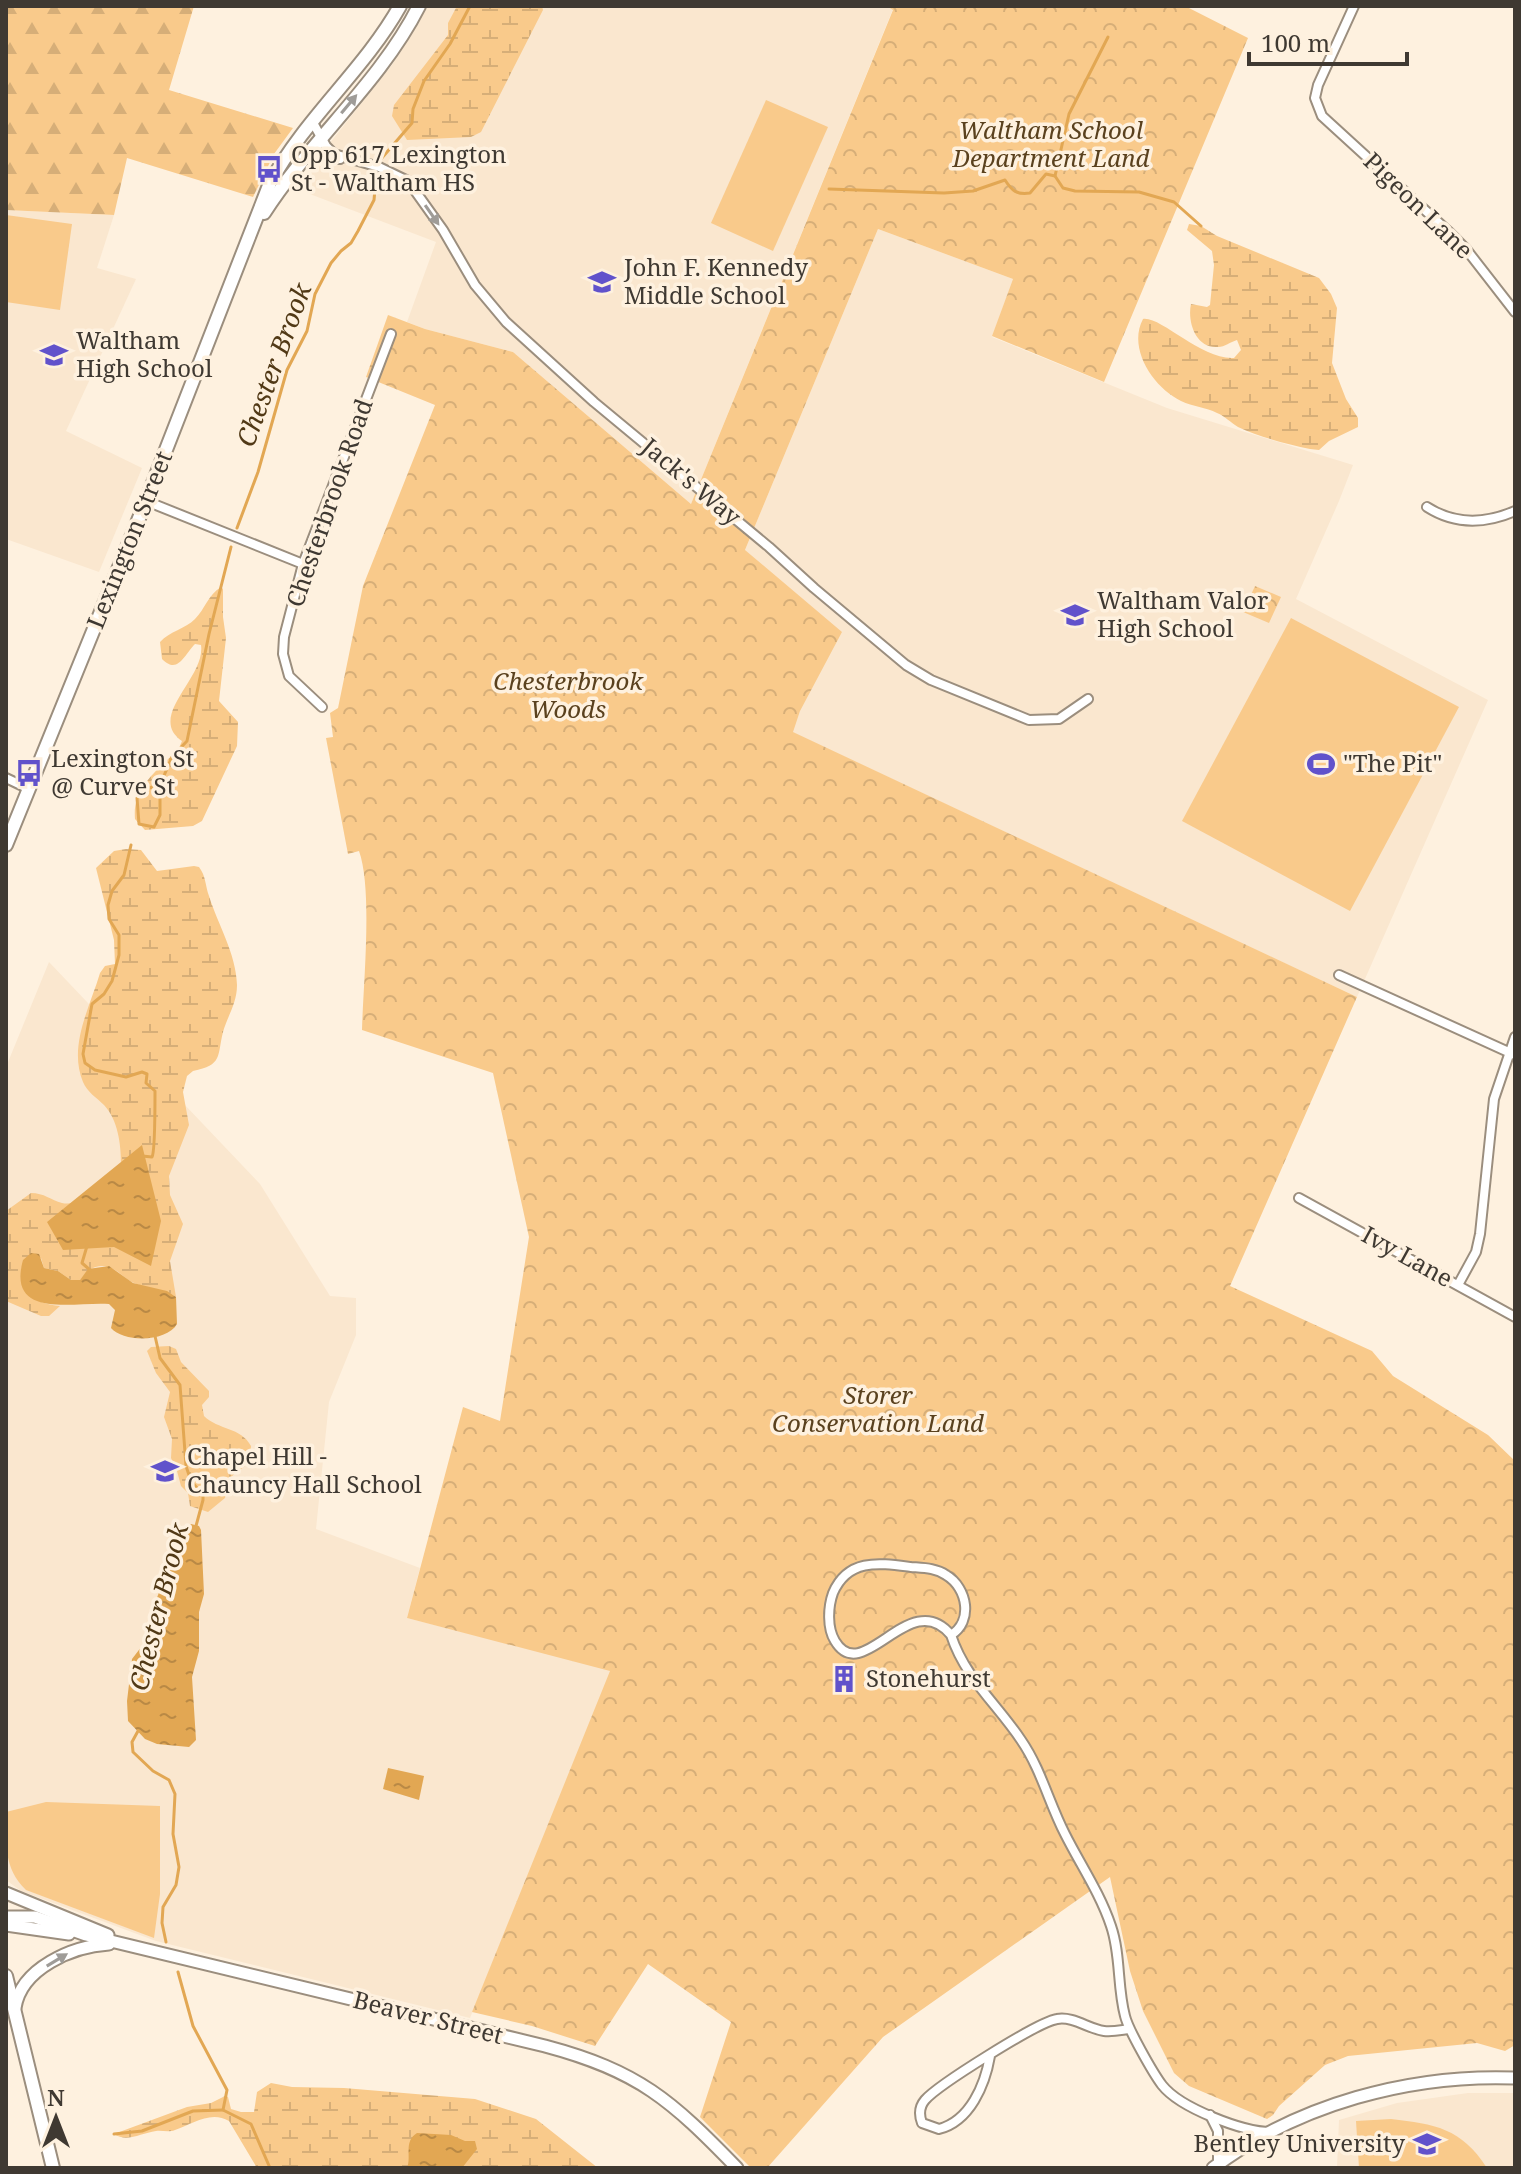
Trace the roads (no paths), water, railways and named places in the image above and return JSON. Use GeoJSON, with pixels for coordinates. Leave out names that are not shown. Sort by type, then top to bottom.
{"type":"FeatureCollection","features":[{"type":"Feature","properties":{"kind":"main road","name":"Lexington Street"},"geometry":{"type":"LineString","coordinates":[[6,845],[146,501],[270,183],[282,161],[384,32],[400,6]]}},
{"type":"Feature","properties":{"kind":"main road","name":"Lexington Street"},"geometry":{"type":"LineString","coordinates":[[252,234],[274,197],[390,55],[419,6]]}},
{"type":"Feature","properties":{"kind":"main road"},"geometry":{"type":"LineString","coordinates":[[6,1893],[146,1950]]}},
{"type":"Feature","properties":{"kind":"main road","name":"Beaver Street"},"geometry":{"type":"LineString","coordinates":[[6,1917],[35,1917],[86,1935],[592,2060],[629,2076],[664,2098],[688,2117],[737,2168]]}},
{"type":"Feature","properties":{"kind":"main road","name":"Beaver Street"},"geometry":{"type":"LineString","coordinates":[[6,1925],[86,1935]]}},
{"type":"Feature","properties":{"kind":"main road"},"geometry":{"type":"LineString","coordinates":[[14,2013],[16,1999],[26,1983],[57,1959],[85,1947],[126,1945]]}},
{"type":"Feature","properties":{"kind":"main road"},"geometry":{"type":"LineString","coordinates":[[6,1976],[53,2168]]}},
{"type":"Feature","properties":{"kind":"main road"},"geometry":{"type":"LineString","coordinates":[[1215,2166],[1272,2132],[1332,2106],[1393,2088],[1446,2079],[1515,2078]]}},
{"type":"Feature","properties":{"kind":"street","name":"Pigeon Lane"},"geometry":{"type":"LineString","coordinates":[[1354,6],[1318,85],[1316,105],[1322,116],[1466,249],[1515,312]]}},
{"type":"Feature","properties":{"kind":"street","name":"Jack's Way"},"geometry":{"type":"LineString","coordinates":[[312,121],[326,146],[334,154],[348,160]]}},
{"type":"Feature","properties":{"kind":"street","name":"Jack's Way"},"geometry":{"type":"LineString","coordinates":[[305,157],[348,160],[379,167],[408,181],[443,230],[475,285],[506,322],[550,363],[912,669],[975,700],[1029,720],[1059,719],[1088,699]]}},
{"type":"Feature","properties":{"kind":"street","name":"Chesterbrook Road"},"geometry":{"type":"LineString","coordinates":[[322,707],[289,676],[283,654],[284,637],[303,564],[391,334]]}},
{"type":"Feature","properties":{"kind":"street"},"geometry":{"type":"LineString","coordinates":[[146,501],[303,564]]}},
{"type":"Feature","properties":{"kind":"street"},"geometry":{"type":"LineString","coordinates":[[1427,507],[1441,516],[1473,522],[1515,511]]}},
{"type":"Feature","properties":{"kind":"street"},"geometry":{"type":"LineString","coordinates":[[6,778],[29,789]]}},
{"type":"Feature","properties":{"kind":"street"},"geometry":{"type":"LineString","coordinates":[[1339,975],[1512,1054]]}},
{"type":"Feature","properties":{"kind":"street"},"geometry":{"type":"LineString","coordinates":[[1458,1285],[1476,1252],[1490,1119],[1499,1080],[1512,1054],[1515,1037]]}},
{"type":"Feature","properties":{"kind":"street","name":"Ivy Lane"},"geometry":{"type":"LineString","coordinates":[[1299,1198],[1515,1317]]}},
{"type":"Feature","properties":{"kind":"street"},"geometry":{"type":"LineString","coordinates":[[951,1635],[960,1630],[966,1610],[959,1588],[943,1572],[872,1562],[860,1565],[837,1585],[830,1601],[829,1618],[835,1641],[842,1649],[853,1652],[877,1647],[913,1621],[935,1622],[951,1635],[968,1674],[1033,1758],[1064,1831],[1110,1923],[1118,1951],[1124,2013],[1129,2029],[1161,2083],[1171,2095],[1210,2114],[1252,2130],[1272,2132]]}},
{"type":"Feature","properties":{"kind":"street"},"geometry":{"type":"LineString","coordinates":[[990,2056],[982,2082],[960,2120],[939,2129],[922,2123],[921,2107],[926,2099],[990,2056],[1045,2023],[1057,2018],[1101,2031],[1129,2029]]}},
{"type":"Feature","properties":{"kind":"street"},"geometry":{"type":"LineString","coordinates":[[1210,2114],[1218,2131],[1215,2166]]}},
{"type":"Feature","properties":{"kind":"water"},"geometry":{"type":"Polygon","coordinates":[[[142,1145],[161,1221],[151,1266],[114,1247],[63,1250],[47,1222],[142,1145]]]}},
{"type":"Feature","properties":{"kind":"water"},"geometry":{"type":"Polygon","coordinates":[[[31,1253],[39,1254],[44,1268],[58,1271],[71,1280],[80,1280],[88,1269],[109,1266],[133,1283],[167,1291],[176,1297],[177,1324],[172,1330],[155,1337],[135,1338],[111,1328],[115,1310],[109,1304],[63,1305],[34,1300],[25,1292],[21,1279],[23,1260],[31,1253]]]}},
{"type":"Feature","properties":{"kind":"water"},"geometry":{"type":"Polygon","coordinates":[[[191,1524],[199,1526],[201,1530],[204,1594],[199,1612],[199,1651],[192,1677],[196,1740],[189,1747],[157,1744],[145,1739],[128,1721],[127,1701],[132,1659],[145,1642],[152,1611],[170,1563],[172,1542],[191,1524]]]}},
{"type":"Feature","properties":{"kind":"water"},"geometry":{"type":"Polygon","coordinates":[[[388,1768],[424,1776],[419,1800],[383,1789],[388,1768]]]}},
{"type":"Feature","properties":{"kind":"water"},"geometry":{"type":"Polygon","coordinates":[[[417,2133],[451,2135],[465,2141],[475,2141],[477,2149],[462,2168],[407,2168],[410,2141],[417,2133]]]}},
{"type":"Feature","properties":{"kind":"waterway","name":"Chester Brook"},"geometry":{"type":"LineString","coordinates":[[381,159],[412,123],[413,109],[424,81],[450,44],[470,6]]}},
{"type":"Feature","properties":{"kind":"waterway"},"geometry":{"type":"LineString","coordinates":[[1055,176],[1069,114],[1108,37]]}},
{"type":"Feature","properties":{"kind":"waterway"},"geometry":{"type":"LineString","coordinates":[[829,189],[944,193],[973,191],[1005,180],[1015,191],[1030,193],[1046,174],[1055,176],[1063,188],[1075,191],[1139,192],[1174,202],[1201,226]]}},
{"type":"Feature","properties":{"kind":"waterway","name":"Chester Brook"},"geometry":{"type":"LineString","coordinates":[[237,528],[258,472],[287,370],[307,331],[315,294],[331,263],[358,231],[374,200],[376,178]]}},
{"type":"Feature","properties":{"kind":"waterway","name":"Chester Brook"},"geometry":{"type":"LineString","coordinates":[[160,785],[146,789],[137,798],[139,824],[154,827],[160,815],[160,785],[172,757],[187,741],[231,547]]}},
{"type":"Feature","properties":{"kind":"waterway","name":"Chester Brook"},"geometry":{"type":"LineString","coordinates":[[131,845],[124,875],[112,891],[108,905],[109,919],[119,935],[119,955],[112,981],[104,994],[92,1004],[83,1054],[85,1063],[95,1070],[126,1077],[142,1072],[147,1074],[146,1083],[155,1091],[154,1146],[152,1157],[142,1156]]}},
{"type":"Feature","properties":{"kind":"waterway","name":"Chester Brook"},"geometry":{"type":"LineString","coordinates":[[87,1246],[82,1263],[90,1270]]}},
{"type":"Feature","properties":{"kind":"waterway","name":"Chester Brook"},"geometry":{"type":"LineString","coordinates":[[155,1336],[160,1358],[180,1385],[186,1466],[191,1481],[203,1495],[196,1526]]}},
{"type":"Feature","properties":{"kind":"waterway","name":"Chester Brook"},"geometry":{"type":"LineString","coordinates":[[138,1731],[132,1742],[133,1752],[153,1771],[169,1780],[175,1794],[173,1834],[179,1867],[176,1885],[163,1907],[166,1942]]}},
{"type":"Feature","properties":{"kind":"waterway","name":"Chester Brook"},"geometry":{"type":"LineString","coordinates":[[178,1972],[193,2026],[227,2090],[223,2110],[251,2124],[270,2168]]}},
{"type":"Feature","properties":{"kind":"waterway"},"geometry":{"type":"LineString","coordinates":[[114,2134],[142,2131],[193,2111],[223,2110]]}},
{"type":"Feature","properties":{"kind":"place","name":"Opp 617 Lexington St - Waltham HS"},"geometry":{"type":"Point","coordinates":[269,169]}},
{"type":"Feature","properties":{"kind":"place","name":"John F. Kennedy Middle School"},"geometry":{"type":"Point","coordinates":[602,282]}},
{"type":"Feature","properties":{"kind":"place","name":"Waltham High School"},"geometry":{"type":"Point","coordinates":[54,355]}},
{"type":"Feature","properties":{"kind":"place","name":"Waltham Valor High School"},"geometry":{"type":"Point","coordinates":[1075,615]}},
{"type":"Feature","properties":{"kind":"place","name":"\"The Pit\""},"geometry":{"type":"Point","coordinates":[1321,764]}},
{"type":"Feature","properties":{"kind":"place","name":"Lexington St @ Curve St"},"geometry":{"type":"Point","coordinates":[29,773]}},
{"type":"Feature","properties":{"kind":"place","name":"Chapel Hill - Chauncy Hall School"},"geometry":{"type":"Point","coordinates":[165,1471]}},
{"type":"Feature","properties":{"kind":"place","name":"Stonehurst"},"geometry":{"type":"Point","coordinates":[844,1679]}},
{"type":"Feature","properties":{"kind":"place","name":"Bentley University"},"geometry":{"type":"Point","coordinates":[1427,2144]}},
{"type":"Feature","properties":{"kind":"park label","name":"Waltham School Department Land"},"geometry":{"type":"Point","coordinates":[1051,145]}},
{"type":"Feature","properties":{"kind":"park label","name":"Chesterbrook Woods"},"geometry":{"type":"Point","coordinates":[568,696]}},
{"type":"Feature","properties":{"kind":"park label","name":"Storer Conservation Land"},"geometry":{"type":"Point","coordinates":[878,1410]}}]}
